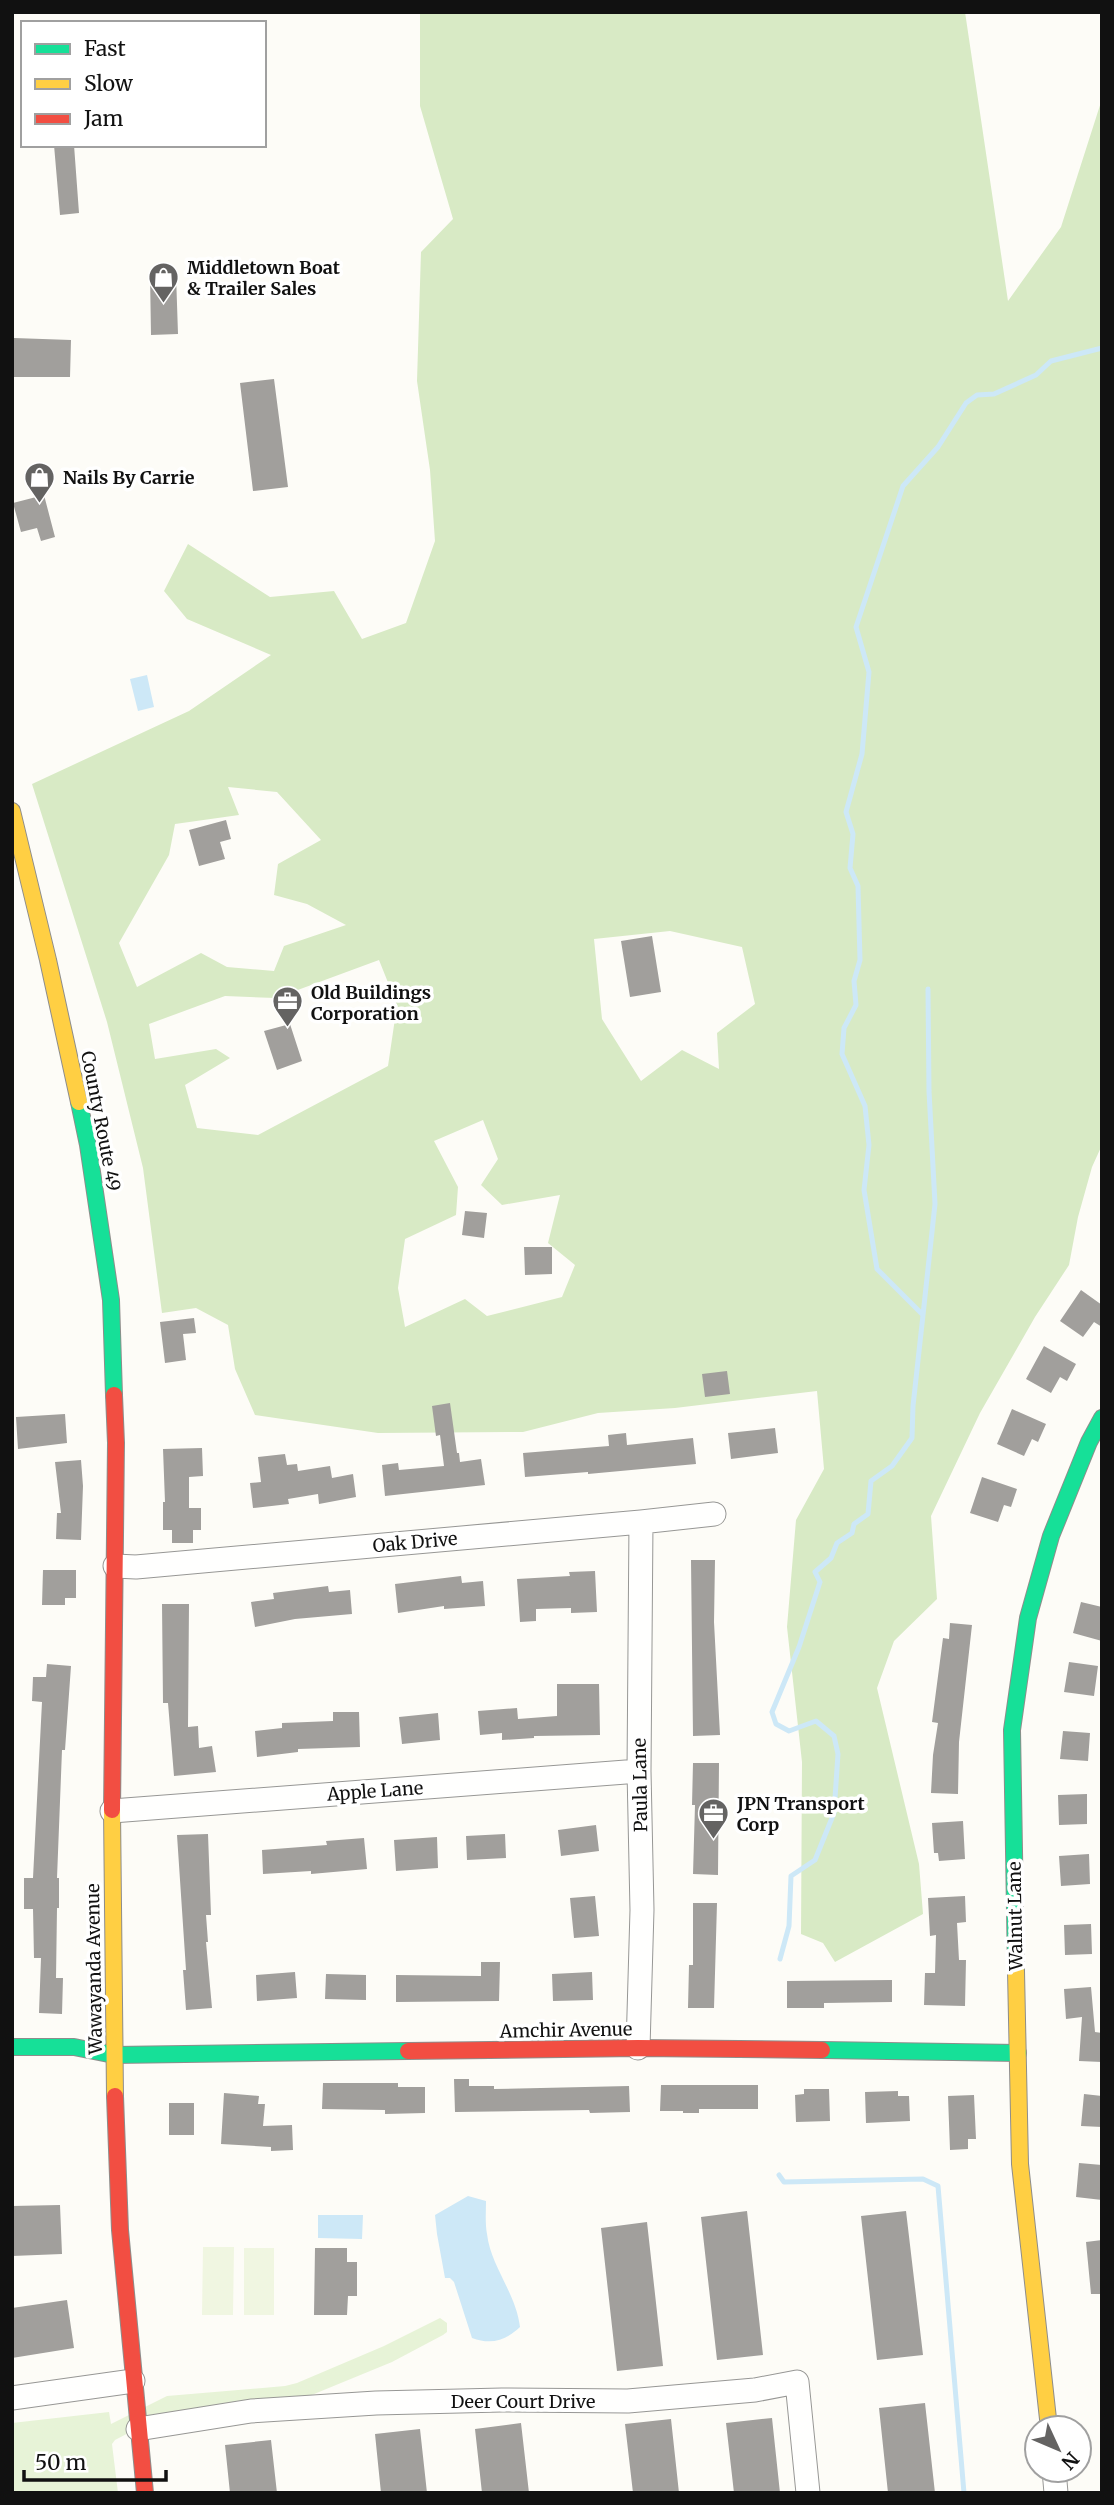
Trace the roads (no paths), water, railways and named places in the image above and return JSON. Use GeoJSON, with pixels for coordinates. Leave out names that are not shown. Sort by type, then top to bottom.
{"type":"FeatureCollection","features":[{"type":"Feature","properties":{"kind":"street","name":"County Route 49"},"geometry":{"type":"LineString","coordinates":[[12,811],[88,1145],[111,1300],[116,1443]]}},
{"type":"Feature","properties":{"kind":"street","name":"Walnut Lane"},"geometry":{"type":"LineString","coordinates":[[1047,2414],[1020,2164],[1012,1730],[1028,1618],[1051,1536],[1089,1442],[1102,1418]]}},
{"type":"Feature","properties":{"kind":"street","name":"Wawayanda Avenue"},"geometry":{"type":"LineString","coordinates":[[116,1443],[112,1811],[114,2055],[120,2230],[145,2493]]}},
{"type":"Feature","properties":{"kind":"street","name":"Oak Drive"},"geometry":{"type":"LineString","coordinates":[[115,1566],[136,1567],[714,1514]]}},
{"type":"Feature","properties":{"kind":"street","name":"Paula Lane"},"geometry":{"type":"LineString","coordinates":[[638,2048],[642,1910],[639,1771],[641,1522]]}},
{"type":"Feature","properties":{"kind":"street","name":"Apple Lane"},"geometry":{"type":"LineString","coordinates":[[112,1811],[639,1771]]}},
{"type":"Feature","properties":{"kind":"street","name":"Amchir Avenue"},"geometry":{"type":"LineString","coordinates":[[12,2047],[74,2047],[114,2055],[638,2048],[1018,2053]]}},
{"type":"Feature","properties":{"kind":"street"},"geometry":{"type":"LineString","coordinates":[[12,2398],[133,2381]]}},
{"type":"Feature","properties":{"kind":"street","name":"Deer Court Drive"},"geometry":{"type":"LineString","coordinates":[[138,2429],[251,2411],[376,2403],[628,2401],[755,2390],[797,2382],[808,2493]]}},
{"type":"Feature","properties":{"kind":"water"},"geometry":{"type":"Polygon","coordinates":[[[147,675],[154,707],[138,711],[130,679],[147,675]]]}},
{"type":"Feature","properties":{"kind":"water"},"geometry":{"type":"Polygon","coordinates":[[[468,2196],[486,2201],[489,2246],[518,2315],[520,2327],[509,2336],[498,2340],[472,2338],[454,2282],[445,2278],[435,2215],[468,2196]]]}},
{"type":"Feature","properties":{"kind":"water"},"geometry":{"type":"Polygon","coordinates":[[[318,2215],[363,2215],[362,2239],[318,2238],[318,2215]]]}},
{"type":"Feature","properties":{"kind":"waterway"},"geometry":{"type":"LineString","coordinates":[[780,1959],[789,1926],[791,1876],[815,1860],[834,1813],[838,1754],[834,1736],[816,1721],[789,1731],[776,1724],[772,1712],[799,1647],[820,1582],[815,1572],[831,1558],[837,1543],[852,1533],[854,1524],[868,1514],[871,1481],[892,1466],[912,1438],[923,1315],[877,1269],[864,1190],[869,1145],[865,1106],[842,1054],[844,1028],[856,1005],[854,981],[860,960],[858,886],[850,868],[853,834],[846,812],[862,754],[869,672],[856,627],[903,486],[938,447],[966,403],[977,395],[994,394],[1036,375],[1051,361],[1102,348]]}},
{"type":"Feature","properties":{"kind":"waterway"},"geometry":{"type":"LineString","coordinates":[[923,1315],[935,1204],[929,1091],[928,989]]}},
{"type":"Feature","properties":{"kind":"waterway"},"geometry":{"type":"LineString","coordinates":[[779,2175],[784,2182],[923,2179],[938,2186],[964,2493]]}},
{"type":"Feature","properties":{"kind":"place","name":"Middletown Boat & Trailer Sales"},"geometry":{"type":"Point","coordinates":[164,304]}},
{"type":"Feature","properties":{"kind":"place","name":"Nails By Carrie"},"geometry":{"type":"Point","coordinates":[40,504]}},
{"type":"Feature","properties":{"kind":"place","name":"Old Buildings Corporation"},"geometry":{"type":"Point","coordinates":[288,1029]}},
{"type":"Feature","properties":{"kind":"place","name":"JPN Transport Corp"},"geometry":{"type":"Point","coordinates":[714,1840]}}]}
